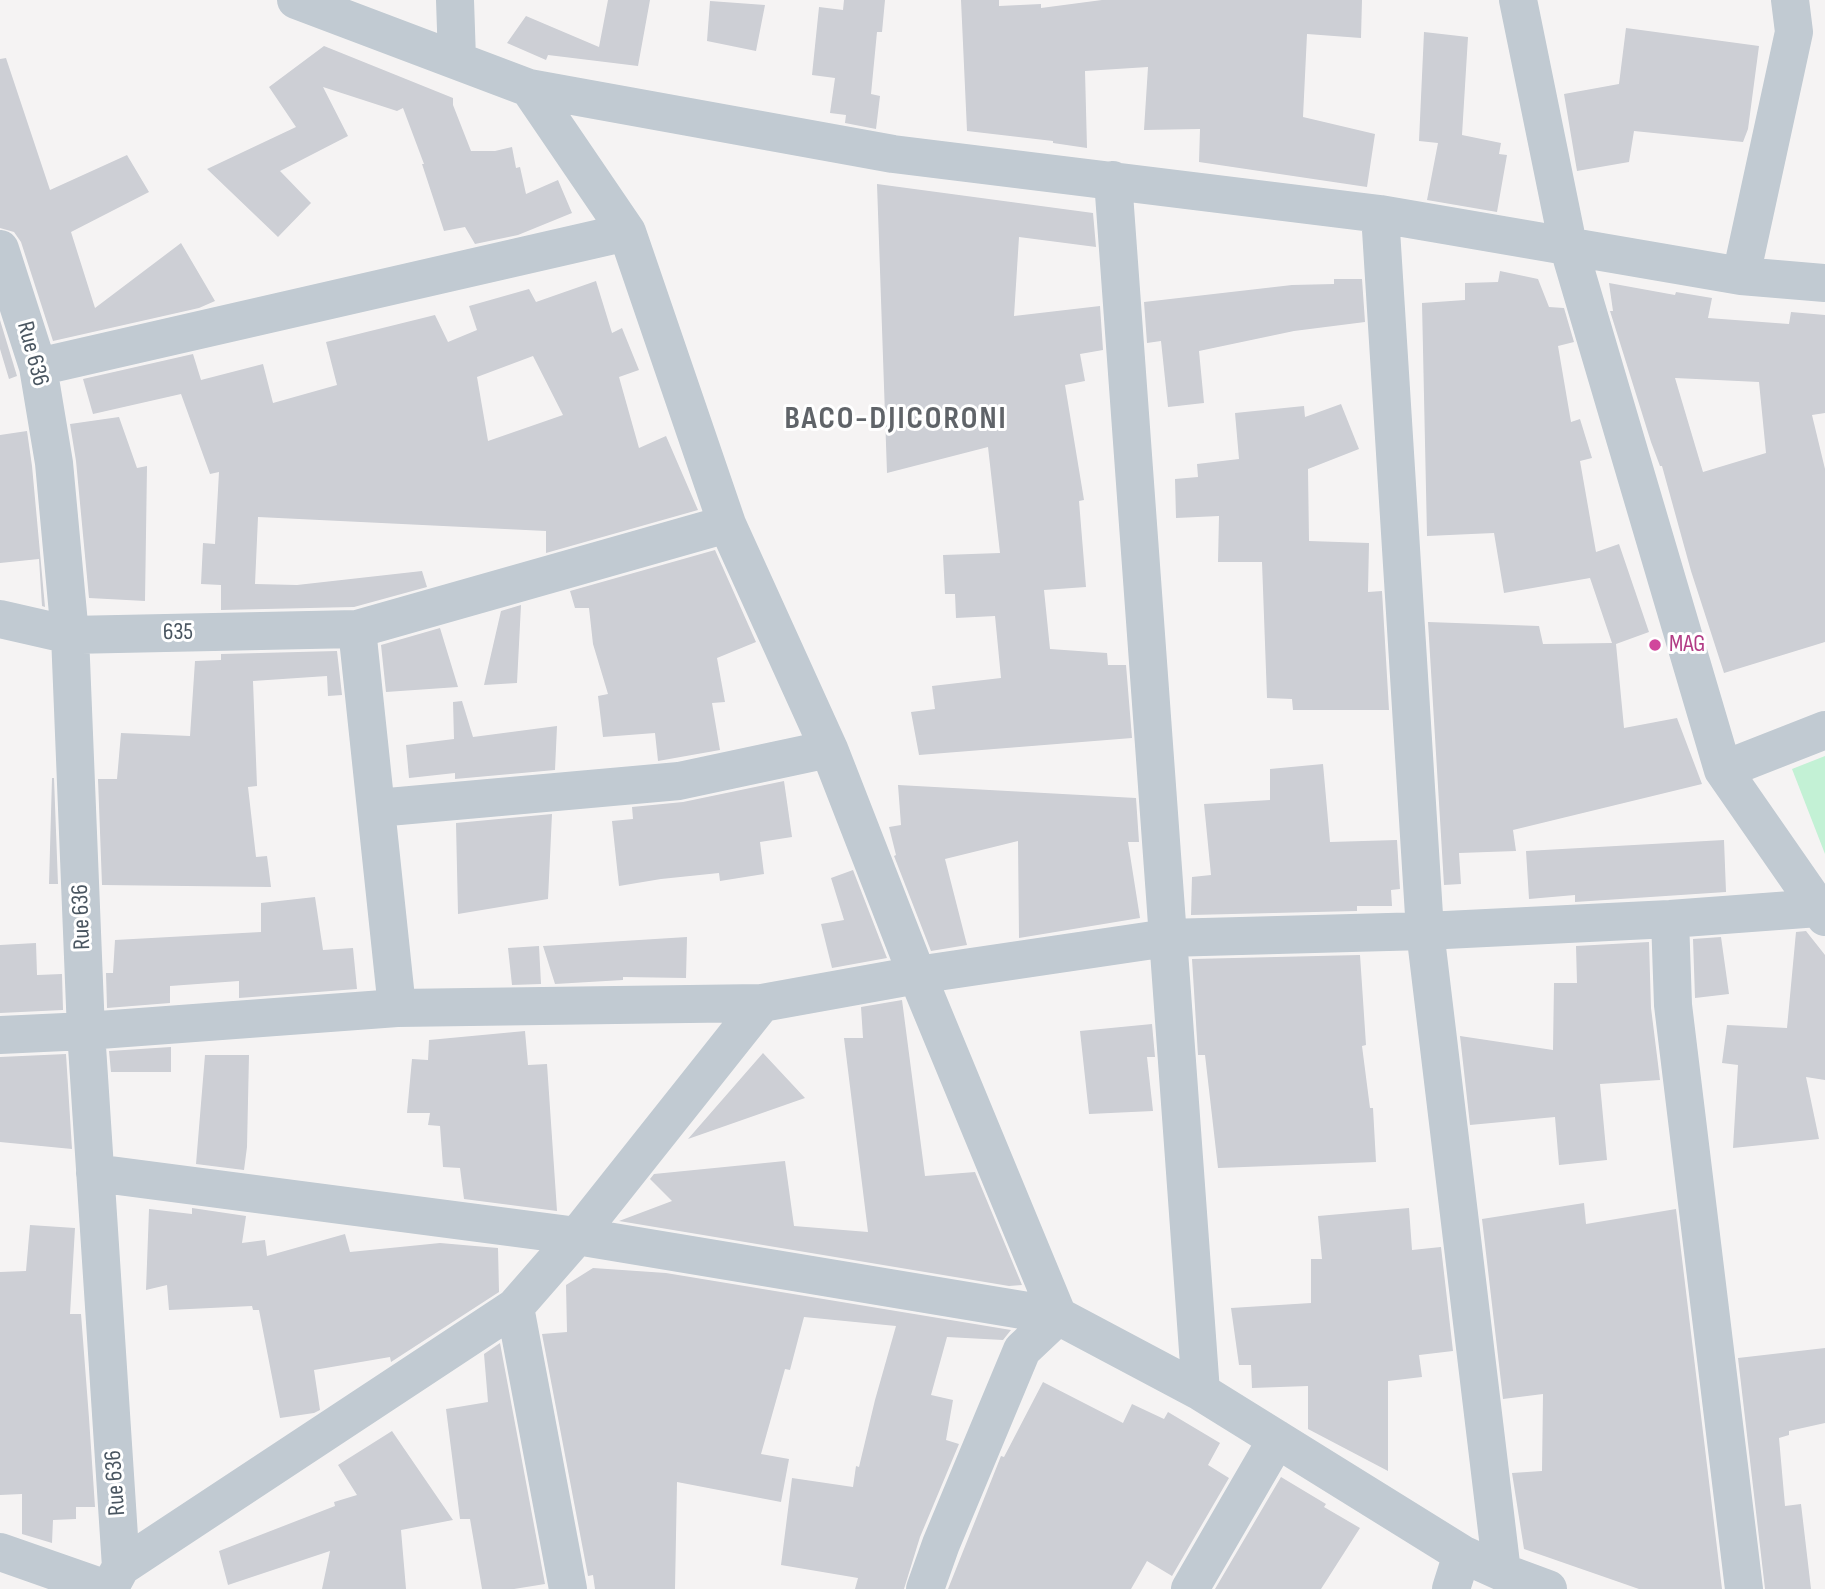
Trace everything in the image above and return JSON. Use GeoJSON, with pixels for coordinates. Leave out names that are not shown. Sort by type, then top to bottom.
{"type":"FeatureCollection","features":[{"type":"Feature","properties":{"kind":"street"},"geometry":{"type":"LineString","coordinates":[[296,0],[529,88],[893,154],[1380,214],[1741,275],[1825,282]]}},
{"type":"Feature","properties":{"kind":"street"},"geometry":{"type":"LineString","coordinates":[[455,0],[457,59]]}},
{"type":"Feature","properties":{"kind":"street"},"geometry":{"type":"LineString","coordinates":[[1518,0],[1568,245],[1723,770],[1821,913]]}},
{"type":"Feature","properties":{"kind":"street"},"geometry":{"type":"LineString","coordinates":[[1741,275],[1794,32],[1790,0]]}},
{"type":"Feature","properties":{"kind":"street"},"geometry":{"type":"LineString","coordinates":[[529,88],[627,232],[727,524],[829,749],[917,975],[1058,1316]]}},
{"type":"Feature","properties":{"kind":"street"},"geometry":{"type":"LineString","coordinates":[[1113,180],[1201,1392]]}},
{"type":"Feature","properties":{"kind":"street"},"geometry":{"type":"LineString","coordinates":[[1380,214],[1425,931],[1502,1572]]}},
{"type":"Feature","properties":{"kind":"street"},"geometry":{"type":"LineString","coordinates":[[38,367],[627,232]]}},
{"type":"Feature","properties":{"kind":"street","name":"Rue 636"},"geometry":{"type":"LineString","coordinates":[[0,248],[38,367],[54,463],[70,635],[112,1582]]}},
{"type":"Feature","properties":{"kind":"street","name":"635"},"geometry":{"type":"LineString","coordinates":[[0,619],[70,635],[357,629],[727,524]]}},
{"type":"Feature","properties":{"kind":"street"},"geometry":{"type":"LineString","coordinates":[[357,629],[397,1008]]}},
{"type":"Feature","properties":{"kind":"street"},"geometry":{"type":"LineString","coordinates":[[1723,770],[1825,730]]}},
{"type":"Feature","properties":{"kind":"street"},"geometry":{"type":"LineString","coordinates":[[377,808],[679,781],[829,749]]}},
{"type":"Feature","properties":{"kind":"street"},"geometry":{"type":"LineString","coordinates":[[0,1035],[397,1008],[762,1003],[917,975],[1167,938],[1425,931],[1821,913]]}},
{"type":"Feature","properties":{"kind":"street"},"geometry":{"type":"LineString","coordinates":[[1670,919],[1674,1006],[1744,1589]]}},
{"type":"Feature","properties":{"kind":"street"},"geometry":{"type":"LineString","coordinates":[[0,1552],[112,1582],[515,1307],[577,1236],[762,1003]]}},
{"type":"Feature","properties":{"kind":"street"},"geometry":{"type":"LineString","coordinates":[[95,1173],[577,1236],[1058,1316],[1201,1392],[1277,1439],[1457,1571],[1502,1572],[1548,1589]]}},
{"type":"Feature","properties":{"kind":"street"},"geometry":{"type":"LineString","coordinates":[[515,1307],[568,1589]]}},
{"type":"Feature","properties":{"kind":"street"},"geometry":{"type":"LineString","coordinates":[[925,1589],[1022,1350],[1058,1316]]}},
{"type":"Feature","properties":{"kind":"street"},"geometry":{"type":"LineString","coordinates":[[1190,1589],[1277,1439]]}},
{"type":"Feature","properties":{"kind":"green space"},"geometry":{"type":"Polygon","coordinates":[[[1825,756],[1825,854],[1792,769],[1825,756]]]}},
{"type":"Feature","properties":{"kind":"building"},"geometry":{"type":"Polygon","coordinates":[[[608,0],[650,0],[638,66],[548,55],[546,60],[507,43],[526,16],[599,47],[608,0]]]}},
{"type":"Feature","properties":{"kind":"building"},"geometry":{"type":"Polygon","coordinates":[[[844,0],[885,0],[882,32],[877,32],[871,94],[880,96],[876,129],[845,123],[846,115],[830,113],[835,78],[812,75],[819,7],[843,10],[844,0]]]}},
{"type":"Feature","properties":{"kind":"building"},"geometry":{"type":"Polygon","coordinates":[[[961,0],[999,0],[999,6],[1041,4],[1041,8],[1102,0],[1362,0],[1361,38],[1307,34],[1303,117],[1375,134],[1367,187],[1199,162],[1200,129],[1144,130],[1148,67],[1085,71],[1087,148],[1053,141],[967,131],[961,0]]]}},
{"type":"Feature","properties":{"kind":"building"},"geometry":{"type":"Polygon","coordinates":[[[710,1],[765,5],[756,51],[707,41],[710,1]]]}},
{"type":"Feature","properties":{"kind":"building"},"geometry":{"type":"Polygon","coordinates":[[[1626,28],[1759,46],[1748,129],[1743,142],[1634,131],[1629,162],[1577,171],[1564,94],[1619,84],[1626,28]]]}},
{"type":"Feature","properties":{"kind":"building"},"geometry":{"type":"Polygon","coordinates":[[[1424,32],[1468,37],[1462,135],[1501,143],[1499,154],[1507,155],[1497,212],[1427,200],[1438,143],[1419,141],[1424,32]]]}},
{"type":"Feature","properties":{"kind":"building"},"geometry":{"type":"Polygon","coordinates":[[[324,46],[453,98],[453,105],[471,151],[495,151],[512,147],[516,168],[520,167],[526,194],[558,180],[572,213],[518,235],[475,244],[465,227],[444,231],[424,164],[403,108],[397,111],[323,87],[348,136],[280,171],[311,203],[278,237],[207,169],[296,127],[269,87],[324,46]]]}},
{"type":"Feature","properties":{"kind":"building"},"geometry":{"type":"Polygon","coordinates":[[[6,58],[50,190],[127,155],[149,192],[71,232],[95,308],[181,243],[215,301],[199,308],[53,341],[21,242],[14,232],[0,228],[0,59],[6,58]]]}},
{"type":"Feature","properties":{"kind":"building"},"geometry":{"type":"Polygon","coordinates":[[[877,184],[1093,213],[1096,247],[1019,237],[1014,316],[1100,306],[1103,350],[1080,354],[1085,381],[1065,385],[1084,500],[1079,501],[1086,587],[1044,590],[1050,649],[1107,653],[1108,665],[1126,665],[1132,738],[919,755],[911,712],[935,709],[932,686],[1001,678],[995,616],[956,618],[955,594],[945,594],[943,555],[1000,553],[988,447],[887,473],[877,184]]]}},
{"type":"Feature","properties":{"kind":"building"},"geometry":{"type":"Polygon","coordinates":[[[1500,271],[1538,279],[1549,307],[1564,308],[1574,342],[1558,346],[1571,422],[1580,419],[1592,458],[1580,461],[1596,552],[1619,544],[1649,632],[1616,644],[1624,728],[1677,718],[1702,784],[1513,830],[1516,851],[1459,853],[1461,884],[1444,885],[1428,622],[1539,626],[1543,644],[1612,643],[1590,578],[1504,593],[1494,533],[1427,536],[1422,303],[1465,300],[1465,283],[1498,282],[1500,271]]]}},
{"type":"Feature","properties":{"kind":"building"},"geometry":{"type":"Polygon","coordinates":[[[1334,279],[1362,279],[1365,322],[1294,331],[1199,351],[1204,403],[1168,407],[1161,341],[1147,343],[1144,302],[1292,285],[1334,284],[1334,279]]]}},
{"type":"Feature","properties":{"kind":"building"},"geometry":{"type":"Polygon","coordinates":[[[596,281],[612,333],[622,328],[639,370],[619,377],[639,448],[666,436],[698,510],[546,553],[546,531],[258,517],[255,584],[297,585],[422,571],[427,587],[354,607],[221,610],[221,585],[201,584],[203,543],[215,544],[219,472],[210,474],[181,394],[93,414],[83,379],[193,354],[201,380],[263,364],[273,403],[337,385],[326,342],[435,315],[448,342],[477,330],[469,306],[529,289],[536,302],[596,281]],[[533,356],[477,377],[488,441],[563,415],[533,356]]]}},
{"type":"Feature","properties":{"kind":"building"},"geometry":{"type":"Polygon","coordinates":[[[1609,283],[1675,295],[1676,292],[1712,298],[1708,318],[1789,324],[1791,312],[1825,315],[1825,413],[1812,415],[1825,469],[1825,642],[1724,673],[1691,571],[1662,466],[1651,442],[1610,311],[1613,311],[1609,283]],[[1675,378],[1703,472],[1766,453],[1759,382],[1675,378]]]}},
{"type":"Feature","properties":{"kind":"building"},"geometry":{"type":"Polygon","coordinates":[[[0,320],[17,376],[9,379],[0,349],[0,320]]]}},
{"type":"Feature","properties":{"kind":"building"},"geometry":{"type":"Polygon","coordinates":[[[1341,404],[1359,449],[1308,469],[1309,541],[1369,543],[1368,592],[1382,591],[1389,710],[1293,710],[1292,699],[1267,698],[1262,562],[1218,562],[1219,516],[1176,518],[1175,479],[1198,477],[1197,464],[1239,459],[1235,413],[1304,406],[1305,417],[1341,404]]]}},
{"type":"Feature","properties":{"kind":"building"},"geometry":{"type":"Polygon","coordinates":[[[119,417],[137,468],[147,466],[145,601],[89,598],[70,424],[119,417]]]}},
{"type":"Feature","properties":{"kind":"building"},"geometry":{"type":"Polygon","coordinates":[[[27,431],[45,607],[42,606],[39,559],[0,563],[0,435],[27,431]]]}},
{"type":"Feature","properties":{"kind":"building"},"geometry":{"type":"Polygon","coordinates":[[[715,550],[756,642],[717,658],[725,702],[712,703],[720,750],[658,761],[655,733],[603,737],[598,696],[608,694],[593,644],[589,608],[575,608],[570,591],[715,550]]]}},
{"type":"Feature","properties":{"kind":"building"},"geometry":{"type":"Polygon","coordinates":[[[521,605],[517,683],[484,685],[501,611],[521,605]]]}},
{"type":"Feature","properties":{"kind":"building"},"geometry":{"type":"Polygon","coordinates":[[[440,628],[458,687],[386,692],[381,645],[440,628]]]}},
{"type":"Feature","properties":{"kind":"building"},"geometry":{"type":"Polygon","coordinates":[[[337,651],[342,695],[328,696],[327,676],[253,681],[257,786],[248,787],[256,857],[267,856],[271,887],[102,885],[98,779],[117,779],[121,733],[190,736],[195,661],[221,660],[221,654],[337,651]]]}},
{"type":"Feature","properties":{"kind":"building"},"geometry":{"type":"Polygon","coordinates":[[[462,701],[473,737],[557,726],[555,770],[455,779],[455,773],[409,778],[406,745],[454,739],[453,702],[462,701]]]}},
{"type":"Feature","properties":{"kind":"building"},"geometry":{"type":"Polygon","coordinates":[[[1323,764],[1330,842],[1397,840],[1400,889],[1391,890],[1392,906],[1357,906],[1357,911],[1191,915],[1192,877],[1211,875],[1204,804],[1270,800],[1270,769],[1323,764]]]}},
{"type":"Feature","properties":{"kind":"building"},"geometry":{"type":"Polygon","coordinates":[[[54,778],[58,884],[49,884],[54,778]]]}},
{"type":"Feature","properties":{"kind":"building"},"geometry":{"type":"Polygon","coordinates":[[[784,781],[792,837],[760,842],[764,874],[720,881],[719,873],[619,886],[612,821],[633,819],[632,807],[683,802],[784,781]]]}},
{"type":"Feature","properties":{"kind":"building"},"geometry":{"type":"Polygon","coordinates":[[[898,785],[1136,798],[1139,842],[1128,842],[1140,918],[1019,938],[1018,841],[945,859],[967,945],[931,951],[894,856],[896,855],[889,827],[901,825],[898,785]]]}},
{"type":"Feature","properties":{"kind":"building"},"geometry":{"type":"Polygon","coordinates":[[[552,814],[548,899],[458,914],[456,823],[552,814]]]}},
{"type":"Feature","properties":{"kind":"building"},"geometry":{"type":"Polygon","coordinates":[[[1724,840],[1726,892],[1575,902],[1575,895],[1529,899],[1526,851],[1724,840]]]}},
{"type":"Feature","properties":{"kind":"building"},"geometry":{"type":"Polygon","coordinates":[[[853,870],[887,958],[832,968],[821,924],[844,920],[831,878],[853,870]]]}},
{"type":"Feature","properties":{"kind":"building"},"geometry":{"type":"Polygon","coordinates":[[[315,897],[323,950],[353,948],[357,989],[239,998],[239,981],[170,986],[170,1003],[107,1008],[106,973],[113,973],[115,940],[261,932],[261,903],[315,897]]]}},
{"type":"Feature","properties":{"kind":"building"},"geometry":{"type":"Polygon","coordinates":[[[1806,931],[1825,955],[1825,1080],[1806,1077],[1819,1139],[1733,1148],[1738,1065],[1722,1063],[1727,1025],[1787,1028],[1796,932],[1806,931]]]}},
{"type":"Feature","properties":{"kind":"building"},"geometry":{"type":"Polygon","coordinates":[[[687,937],[686,978],[623,977],[623,980],[555,984],[543,946],[687,937]]]}},
{"type":"Feature","properties":{"kind":"building"},"geometry":{"type":"Polygon","coordinates":[[[1721,937],[1729,994],[1695,998],[1693,939],[1721,937]]]}},
{"type":"Feature","properties":{"kind":"building"},"geometry":{"type":"Polygon","coordinates":[[[1649,942],[1651,1008],[1660,1080],[1600,1084],[1607,1160],[1559,1165],[1555,1117],[1470,1125],[1460,1036],[1553,1050],[1554,983],[1577,983],[1576,946],[1649,942]]]}},
{"type":"Feature","properties":{"kind":"building"},"geometry":{"type":"Polygon","coordinates":[[[36,943],[37,975],[62,974],[63,1010],[0,1013],[0,945],[36,943]]]}},
{"type":"Feature","properties":{"kind":"building"},"geometry":{"type":"Polygon","coordinates":[[[539,946],[541,984],[512,985],[508,948],[539,946]]]}},
{"type":"Feature","properties":{"kind":"building"},"geometry":{"type":"Polygon","coordinates":[[[1360,955],[1366,1045],[1362,1046],[1370,1108],[1373,1108],[1376,1162],[1218,1168],[1205,1055],[1198,1055],[1192,959],[1360,955]]]}},
{"type":"Feature","properties":{"kind":"building"},"geometry":{"type":"Polygon","coordinates":[[[902,1000],[925,1176],[975,1172],[1022,1285],[1009,1286],[619,1221],[672,1201],[650,1179],[654,1174],[785,1161],[794,1226],[868,1232],[844,1038],[863,1038],[861,1007],[902,1000]]]}},
{"type":"Feature","properties":{"kind":"building"},"geometry":{"type":"Polygon","coordinates":[[[1152,1024],[1155,1057],[1147,1057],[1153,1111],[1089,1114],[1080,1031],[1152,1024]]]}},
{"type":"Feature","properties":{"kind":"building"},"geometry":{"type":"Polygon","coordinates":[[[525,1031],[528,1065],[547,1064],[557,1211],[464,1199],[460,1168],[443,1167],[440,1126],[428,1125],[430,1113],[407,1113],[412,1059],[428,1060],[429,1040],[525,1031]]]}},
{"type":"Feature","properties":{"kind":"building"},"geometry":{"type":"Polygon","coordinates":[[[171,1047],[171,1072],[111,1072],[109,1051],[171,1047]]]}},
{"type":"Feature","properties":{"kind":"building"},"geometry":{"type":"Polygon","coordinates":[[[763,1053],[805,1098],[688,1139],[763,1053]]]}},
{"type":"Feature","properties":{"kind":"building"},"geometry":{"type":"Polygon","coordinates":[[[66,1054],[72,1149],[0,1142],[0,1057],[66,1054]]]}},
{"type":"Feature","properties":{"kind":"building"},"geometry":{"type":"Polygon","coordinates":[[[205,1055],[249,1055],[244,1170],[196,1164],[205,1055]]]}},
{"type":"Feature","properties":{"kind":"building"},"geometry":{"type":"Polygon","coordinates":[[[1584,1203],[1586,1224],[1676,1209],[1722,1589],[1639,1589],[1524,1549],[1512,1473],[1542,1471],[1543,1394],[1503,1399],[1482,1219],[1584,1203]]]}},
{"type":"Feature","properties":{"kind":"building"},"geometry":{"type":"Polygon","coordinates":[[[192,1208],[246,1216],[242,1243],[265,1240],[267,1256],[345,1234],[350,1252],[440,1243],[498,1248],[499,1292],[391,1362],[390,1357],[314,1370],[320,1410],[280,1418],[259,1310],[253,1310],[252,1306],[169,1310],[167,1285],[146,1290],[149,1209],[192,1214],[192,1208]]]}},
{"type":"Feature","properties":{"kind":"building"},"geometry":{"type":"Polygon","coordinates":[[[1409,1208],[1412,1250],[1441,1247],[1453,1351],[1419,1355],[1422,1377],[1388,1381],[1388,1471],[1308,1429],[1308,1386],[1252,1388],[1251,1365],[1239,1365],[1231,1308],[1311,1303],[1311,1259],[1322,1259],[1318,1216],[1409,1208]]]}},
{"type":"Feature","properties":{"kind":"building"},"geometry":{"type":"Polygon","coordinates":[[[30,1225],[75,1228],[70,1314],[81,1314],[89,1418],[95,1507],[76,1507],[76,1519],[53,1520],[52,1543],[22,1534],[22,1494],[0,1495],[0,1272],[26,1271],[30,1225]]]}},
{"type":"Feature","properties":{"kind":"building"},"geometry":{"type":"Polygon","coordinates":[[[593,1268],[666,1273],[1011,1330],[1003,1340],[947,1337],[931,1395],[953,1400],[946,1440],[959,1444],[920,1537],[904,1589],[855,1589],[858,1578],[781,1565],[792,1478],[853,1487],[856,1466],[859,1467],[896,1326],[804,1317],[790,1370],[785,1369],[761,1454],[789,1459],[781,1502],[677,1482],[675,1589],[595,1589],[593,1575],[588,1576],[542,1334],[567,1332],[566,1285],[593,1268]]]}},
{"type":"Feature","properties":{"kind":"building"},"geometry":{"type":"Polygon","coordinates":[[[500,1343],[545,1584],[514,1589],[482,1589],[470,1519],[460,1519],[446,1409],[488,1402],[484,1354],[500,1343]]]}},
{"type":"Feature","properties":{"kind":"building"},"geometry":{"type":"Polygon","coordinates":[[[1825,1348],[1825,1423],[1789,1431],[1789,1435],[1779,1438],[1785,1506],[1801,1504],[1811,1589],[1765,1589],[1738,1358],[1825,1348]]]}},
{"type":"Feature","properties":{"kind":"building"},"geometry":{"type":"Polygon","coordinates":[[[1043,1382],[1123,1423],[1132,1404],[1164,1419],[1168,1412],[1220,1443],[1208,1465],[1229,1478],[1172,1576],[1147,1561],[1131,1589],[948,1589],[1001,1456],[1004,1457],[1043,1382]]]}},
{"type":"Feature","properties":{"kind":"building"},"geometry":{"type":"Polygon","coordinates":[[[392,1431],[453,1520],[401,1530],[406,1589],[322,1589],[330,1551],[228,1585],[219,1551],[335,1506],[334,1502],[357,1495],[338,1465],[392,1431]]]}},
{"type":"Feature","properties":{"kind":"building"},"geometry":{"type":"Polygon","coordinates":[[[1281,1477],[1360,1528],[1321,1589],[1215,1589],[1281,1477]]]}},
{"type":"Feature","properties":{"kind":"place","name":"MAG"},"geometry":{"type":"Point","coordinates":[1655,645]}},
{"type":"Feature","properties":{"kind":"district","name":"BACO-DJICORONI"},"geometry":{"type":"Point","coordinates":[896,420]}}]}
